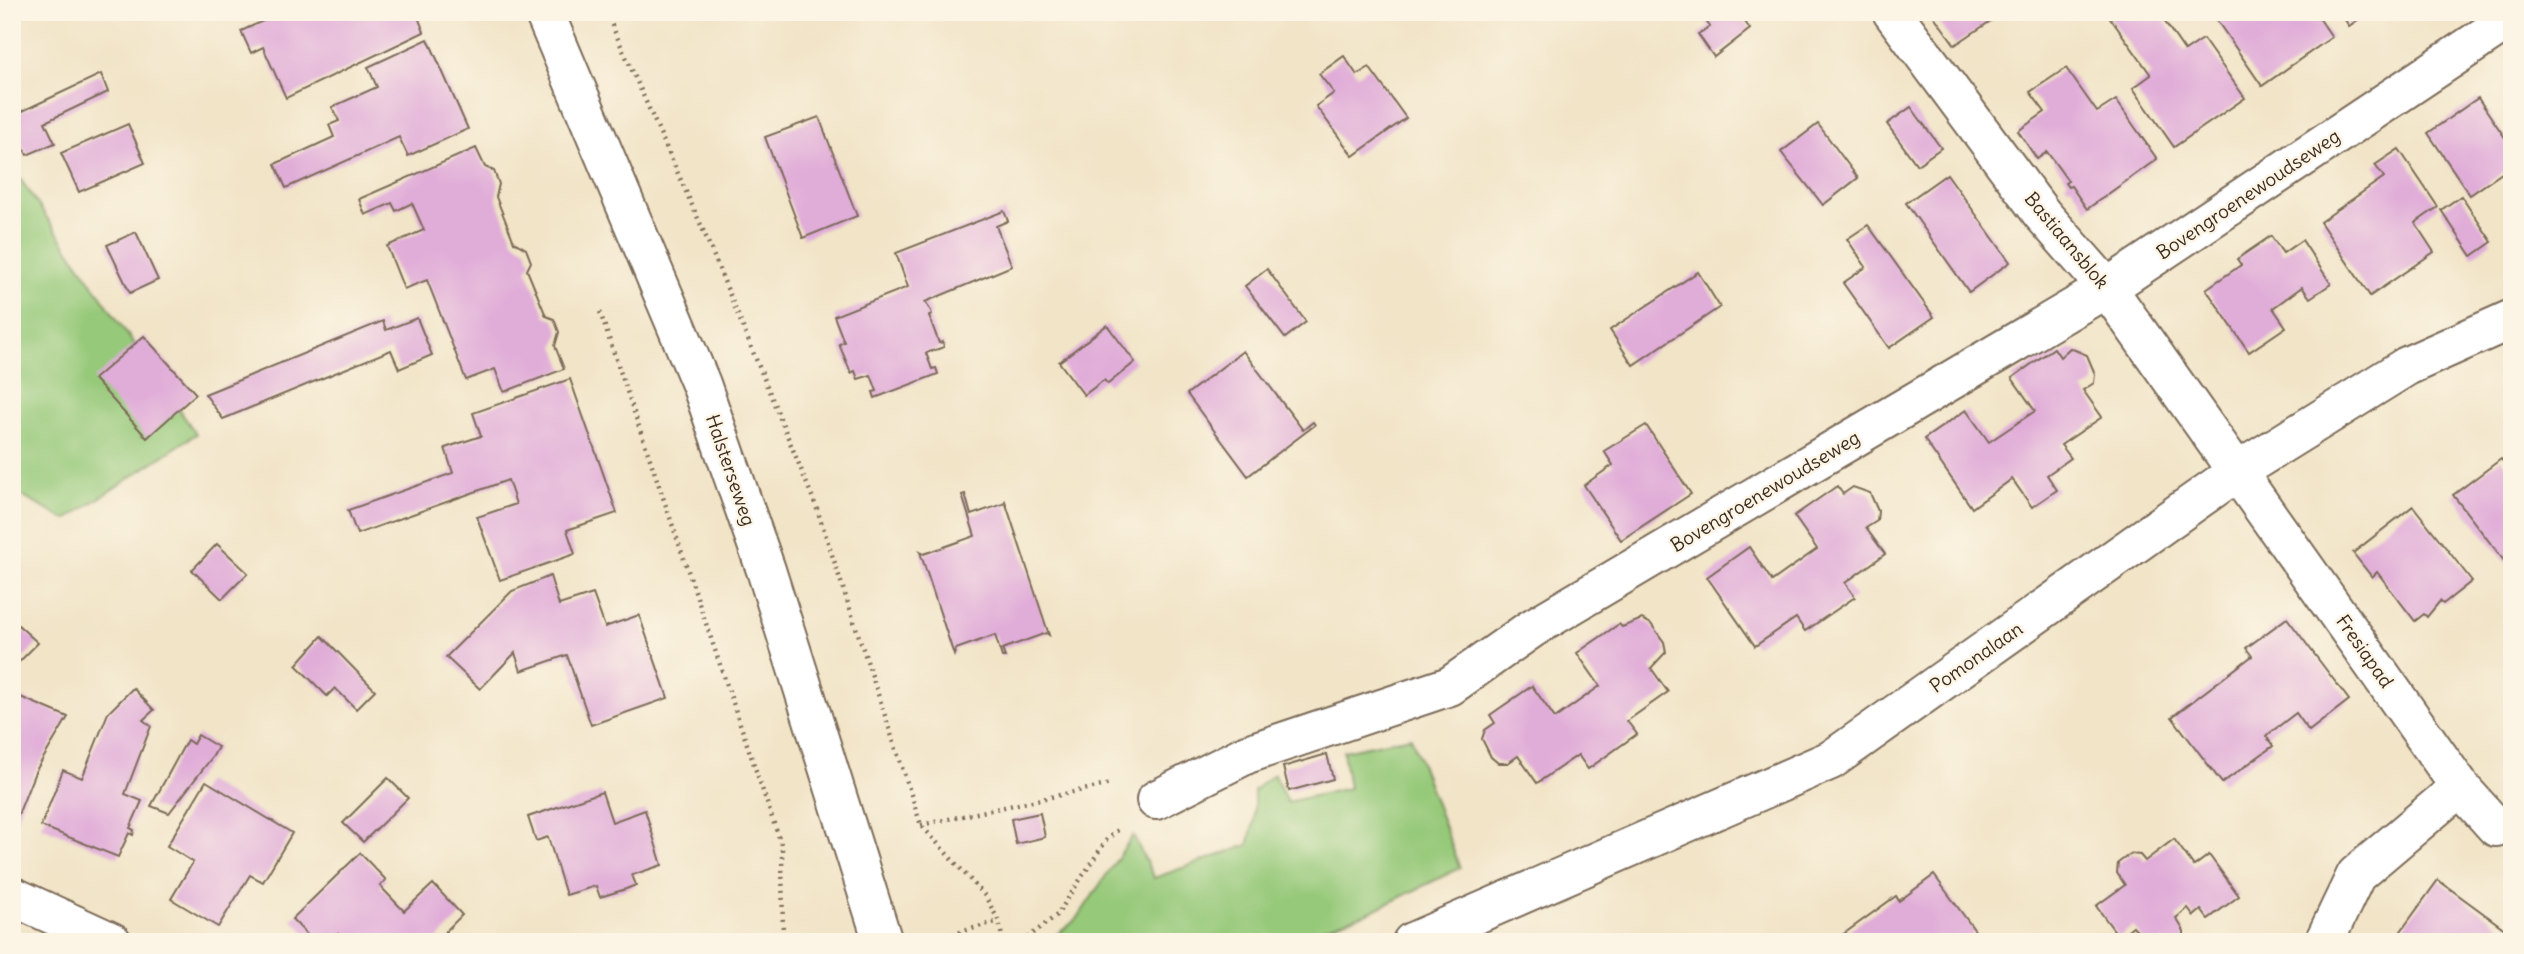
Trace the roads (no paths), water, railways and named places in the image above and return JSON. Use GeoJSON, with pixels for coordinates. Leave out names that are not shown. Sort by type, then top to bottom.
{"type":"FeatureCollection","features":[{"type":"Feature","properties":{"kind":"street","name":"Halsterseweg"},"geometry":{"type":"LineString","coordinates":[[544,12],[701,384],[766,570],[883,942]]}},
{"type":"Feature","properties":{"kind":"street","name":"Bastiaansblok"},"geometry":{"type":"LineString","coordinates":[[1892,12],[2042,214],[2107,288],[2238,471]]}},
{"type":"Feature","properties":{"kind":"street","name":"Bovengroenewoudseweg"},"geometry":{"type":"LineString","coordinates":[[1156,800],[1247,754],[1450,686],[1531,629],[2107,288],[2512,18]]}},
{"type":"Feature","properties":{"kind":"street","name":"Pomonalaan"},"geometry":{"type":"LineString","coordinates":[[1412,942],[1831,760],[2238,471],[2407,366],[2512,319]]}},
{"type":"Feature","properties":{"kind":"street","name":"Fresiapad"},"geometry":{"type":"LineString","coordinates":[[2238,471],[2460,787],[2496,827]]}},
{"type":"Feature","properties":{"kind":"street"},"geometry":{"type":"LineString","coordinates":[[2324,942],[2356,875],[2460,787]]}},
{"type":"Feature","properties":{"kind":"street"},"geometry":{"type":"LineString","coordinates":[[12,896],[112,942]]}}]}
